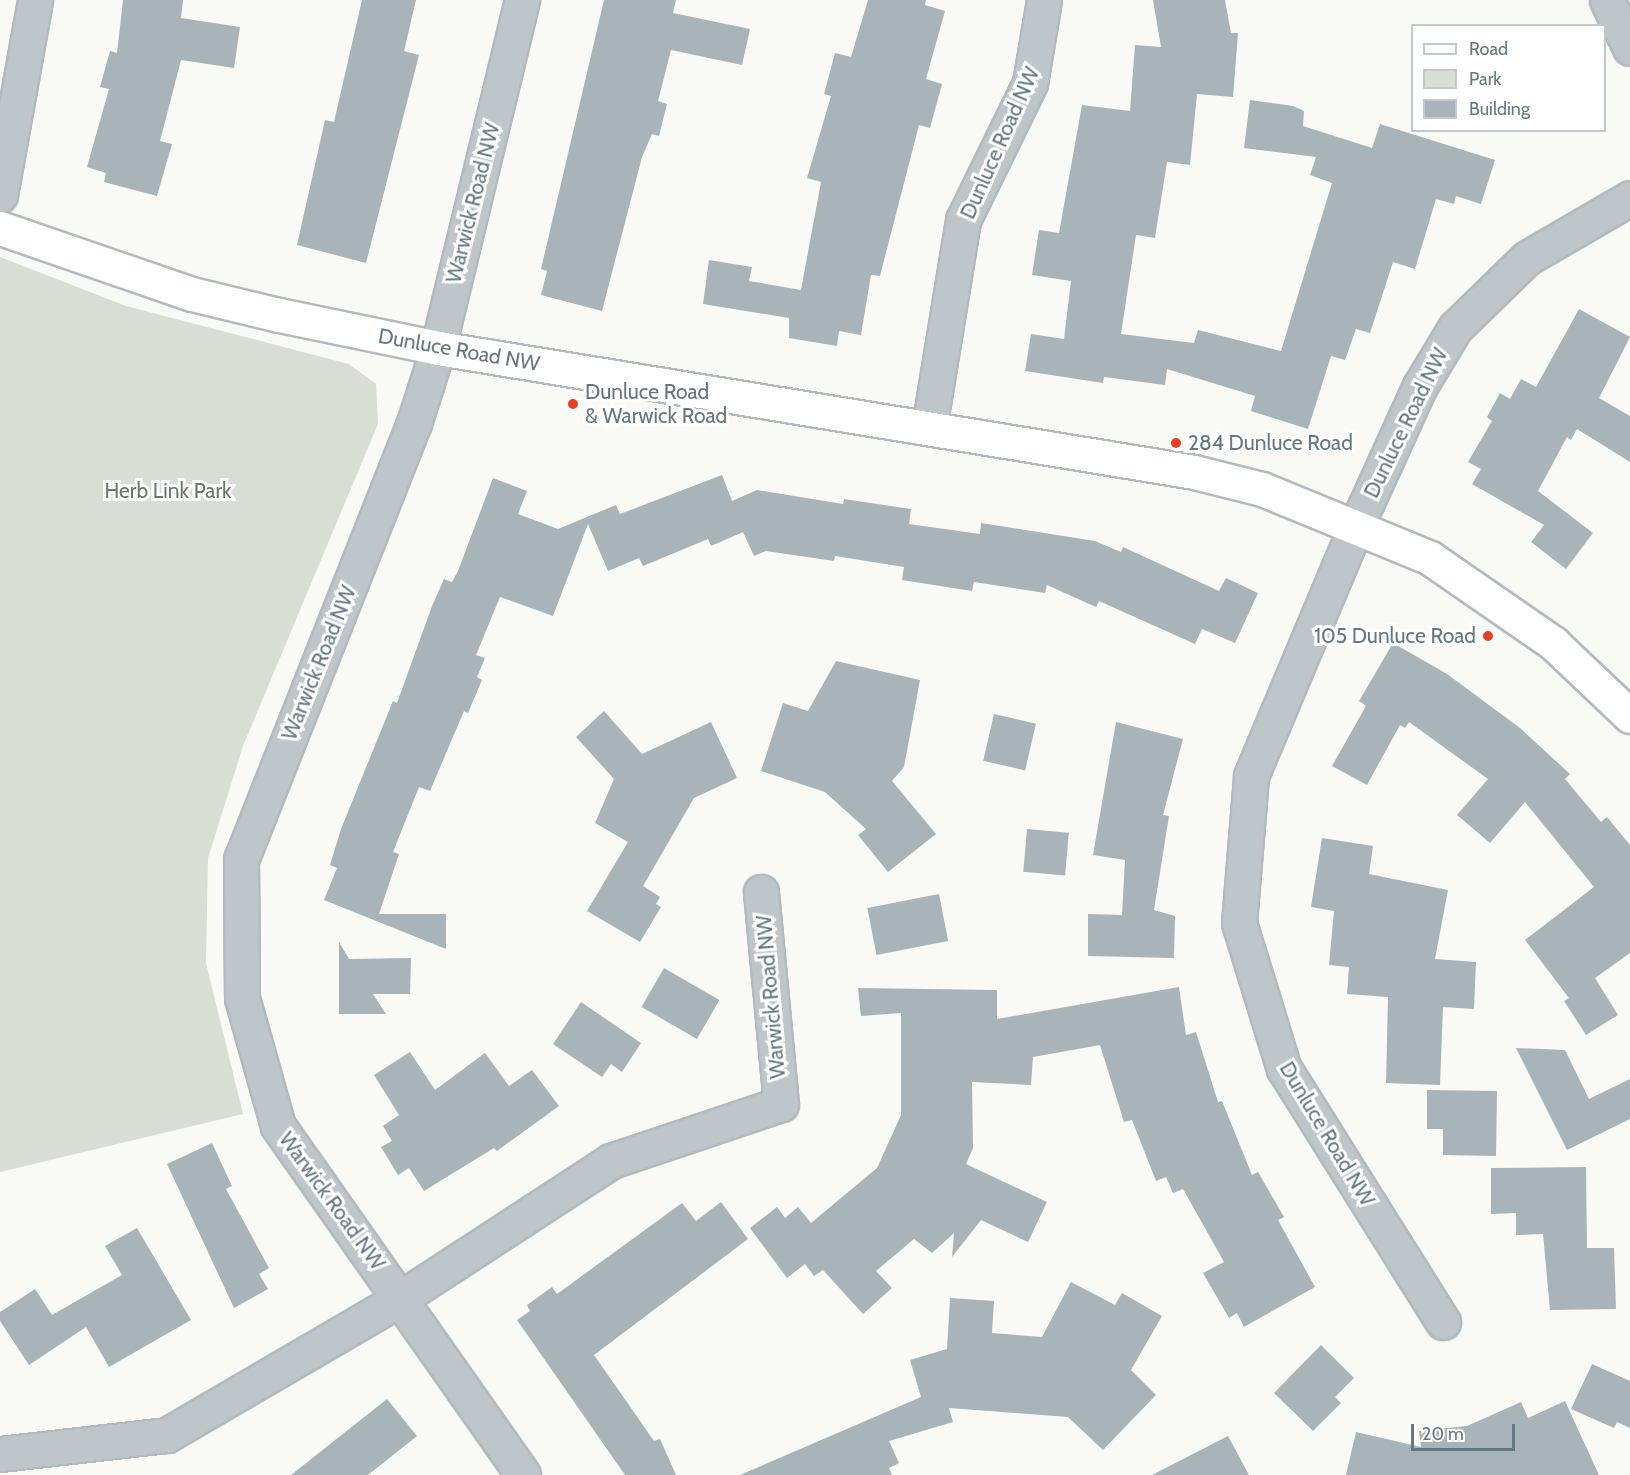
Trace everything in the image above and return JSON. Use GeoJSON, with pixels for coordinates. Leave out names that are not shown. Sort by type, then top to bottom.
{"type":"FeatureCollection","features":[{"type":"Feature","properties":{"kind":"street"},"geometry":{"type":"LineString","coordinates":[[0,195],[35,0]]}},
{"type":"Feature","properties":{"kind":"street","name":"Warwick Road NW"},"geometry":{"type":"LineString","coordinates":[[522,0],[438,348],[414,423],[241,859],[242,998],[278,1126],[401,1298],[523,1475]]}},
{"type":"Feature","properties":{"kind":"street","name":"Dunluce Road NW"},"geometry":{"type":"LineString","coordinates":[[928,428],[963,220],[1030,82],[1042,40],[1044,0]]}},
{"type":"Feature","properties":{"kind":"street"},"geometry":{"type":"LineString","coordinates":[[1607,0],[1630,48]]}},
{"type":"Feature","properties":{"kind":"street","name":"Dunluce Road NW"},"geometry":{"type":"LineString","coordinates":[[1443,1322],[1284,1069],[1239,923],[1251,776],[1357,524],[1420,386],[1455,328],[1527,258],[1630,198]]}},
{"type":"Feature","properties":{"kind":"street","name":"Dunluce Road NW"},"geometry":{"type":"LineString","coordinates":[[0,228],[192,294],[438,348],[1194,472],[1262,489],[1357,524],[1430,558],[1496,600],[1553,643],[1630,716]]}},
{"type":"Feature","properties":{"kind":"street","name":"Warwick Road NW"},"geometry":{"type":"LineString","coordinates":[[0,1454],[167,1435],[401,1298],[612,1161],[781,1104],[761,892]]}},
{"type":"Feature","properties":{"kind":"green space","name":"Herb Link Park"},"geometry":{"type":"Polygon","coordinates":[[[0,257],[126,306],[349,364],[376,384],[378,424],[243,746],[208,858],[206,963],[243,1114],[0,1172],[0,257]]]}},
{"type":"Feature","properties":{"kind":"building"},"geometry":{"type":"Polygon","coordinates":[[[123,0],[183,0],[181,18],[240,27],[234,68],[181,60],[160,141],[172,144],[157,196],[104,182],[106,173],[87,167],[109,89],[100,87],[110,51],[117,53],[123,0]]]}},
{"type":"Feature","properties":{"kind":"building"},"geometry":{"type":"Polygon","coordinates":[[[362,0],[416,0],[404,51],[419,55],[366,263],[297,245],[325,120],[334,122],[362,0]]]}},
{"type":"Feature","properties":{"kind":"building"},"geometry":{"type":"Polygon","coordinates":[[[604,0],[676,0],[673,13],[750,29],[742,65],[671,50],[658,101],[667,104],[659,136],[652,134],[642,157],[602,311],[541,295],[547,271],[541,269],[604,0]]]}},
{"type":"Feature","properties":{"kind":"building"},"geometry":{"type":"Polygon","coordinates":[[[868,0],[926,0],[925,5],[945,11],[926,79],[942,84],[930,128],[919,125],[880,276],[871,275],[861,335],[839,331],[837,346],[789,338],[789,318],[703,304],[709,260],[752,267],[749,281],[801,290],[821,182],[807,178],[831,96],[824,94],[835,53],[851,57],[868,0]]]}},
{"type":"Feature","properties":{"kind":"building"},"geometry":{"type":"Polygon","coordinates":[[[1153,0],[1225,0],[1231,33],[1238,33],[1233,97],[1197,94],[1190,165],[1167,162],[1155,238],[1136,235],[1121,334],[1194,343],[1198,330],[1281,351],[1332,183],[1310,175],[1316,157],[1244,148],[1250,100],[1293,106],[1304,111],[1303,126],[1372,148],[1380,124],[1495,160],[1481,204],[1456,196],[1454,204],[1436,199],[1415,269],[1393,262],[1370,333],[1356,329],[1345,360],[1331,356],[1308,429],[1251,411],[1255,396],[1167,369],[1165,385],[1104,377],[1103,383],[1025,371],[1031,334],[1064,339],[1071,281],[1032,275],[1039,230],[1059,233],[1082,105],[1130,111],[1135,45],[1161,47],[1153,0]]]}},
{"type":"Feature","properties":{"kind":"building"},"geometry":{"type":"Polygon","coordinates":[[[1579,309],[1630,337],[1599,398],[1630,416],[1630,462],[1577,429],[1571,440],[1567,437],[1538,491],[1593,533],[1566,569],[1531,542],[1544,525],[1472,484],[1481,469],[1468,462],[1492,421],[1487,417],[1500,393],[1510,399],[1521,379],[1536,387],[1579,309]]]}},
{"type":"Feature","properties":{"kind":"building"},"geometry":{"type":"Polygon","coordinates":[[[722,475],[732,501],[757,490],[843,504],[844,499],[911,509],[909,524],[980,534],[981,523],[1095,541],[1121,552],[1123,547],[1219,591],[1226,578],[1258,593],[1235,643],[1202,629],[1195,644],[1099,601],[1096,607],[1047,585],[1045,593],[974,582],[972,591],[902,580],[904,567],[835,556],[834,561],[766,551],[754,556],[743,532],[711,546],[708,539],[643,566],[639,558],[608,571],[588,524],[553,616],[500,597],[476,655],[485,658],[477,677],[482,680],[468,713],[464,711],[430,791],[419,787],[393,852],[399,854],[379,914],[446,914],[446,949],[324,900],[337,868],[330,865],[341,829],[393,701],[397,703],[432,606],[444,579],[452,582],[458,571],[493,478],[527,491],[518,514],[558,529],[616,505],[620,514],[722,475]]]}},
{"type":"Feature","properties":{"kind":"building"},"geometry":{"type":"Polygon","coordinates":[[[1393,643],[1447,674],[1520,728],[1570,774],[1565,779],[1601,822],[1607,817],[1630,845],[1630,953],[1595,978],[1618,1015],[1586,1035],[1564,1001],[1569,998],[1525,940],[1594,887],[1525,802],[1490,843],[1457,815],[1488,779],[1409,722],[1405,728],[1400,725],[1367,785],[1332,766],[1366,706],[1359,701],[1393,643]]]}},
{"type":"Feature","properties":{"kind":"building"},"geometry":{"type":"Polygon","coordinates":[[[836,661],[920,680],[904,767],[892,781],[936,834],[888,872],[858,835],[866,829],[825,792],[761,771],[783,703],[808,711],[836,661]]]}},
{"type":"Feature","properties":{"kind":"building"},"geometry":{"type":"Polygon","coordinates":[[[604,711],[642,754],[711,722],[737,778],[694,798],[643,886],[660,897],[656,904],[661,907],[640,942],[587,911],[628,842],[595,823],[614,779],[576,737],[604,711]]]}},
{"type":"Feature","properties":{"kind":"building"},"geometry":{"type":"Polygon","coordinates":[[[994,714],[1036,724],[1025,770],[983,761],[994,714]]]}},
{"type":"Feature","properties":{"kind":"building"},"geometry":{"type":"Polygon","coordinates":[[[1116,722],[1183,739],[1163,815],[1169,816],[1154,910],[1175,916],[1174,958],[1088,956],[1088,914],[1122,915],[1125,860],[1093,855],[1116,722]]]}},
{"type":"Feature","properties":{"kind":"building"},"geometry":{"type":"Polygon","coordinates":[[[1027,829],[1069,833],[1065,875],[1023,872],[1027,829]]]}},
{"type":"Feature","properties":{"kind":"building"},"geometry":{"type":"Polygon","coordinates":[[[1322,838],[1373,846],[1369,874],[1448,890],[1435,959],[1476,962],[1474,1009],[1443,1007],[1440,1085],[1386,1083],[1388,997],[1347,994],[1349,967],[1329,965],[1334,911],[1311,907],[1322,838]]]}},
{"type":"Feature","properties":{"kind":"building"},"geometry":{"type":"Polygon","coordinates":[[[939,894],[948,941],[877,955],[867,908],[939,894]]]}},
{"type":"Feature","properties":{"kind":"building"},"geometry":{"type":"Polygon","coordinates":[[[339,942],[349,959],[411,958],[410,994],[373,994],[386,1014],[339,1014],[339,942]]]}},
{"type":"Feature","properties":{"kind":"building"},"geometry":{"type":"Polygon","coordinates":[[[664,968],[719,1000],[697,1039],[642,1007],[664,968]]]}},
{"type":"Feature","properties":{"kind":"building"},"geometry":{"type":"Polygon","coordinates":[[[1179,987],[1186,1035],[1196,1032],[1218,1102],[1222,1101],[1252,1175],[1258,1172],[1284,1217],[1278,1220],[1315,1287],[1244,1327],[1237,1313],[1229,1318],[1203,1273],[1224,1262],[1183,1189],[1173,1193],[1166,1177],[1156,1181],[1132,1120],[1124,1122],[1100,1045],[1033,1057],[1031,1085],[972,1082],[973,1148],[966,1164],[1047,1202],[1028,1242],[981,1220],[952,1257],[954,1233],[932,1253],[914,1239],[876,1271],[892,1288],[863,1314],[823,1270],[814,1276],[805,1264],[787,1278],[750,1228],[777,1207],[785,1218],[798,1207],[811,1223],[877,1168],[901,1115],[901,1013],[861,1016],[858,988],[997,990],[997,1019],[1179,987]]]}},
{"type":"Feature","properties":{"kind":"building"},"geometry":{"type":"Polygon","coordinates":[[[581,1002],[641,1043],[622,1072],[611,1064],[602,1077],[553,1044],[581,1002]]]}},
{"type":"Feature","properties":{"kind":"building"},"geometry":{"type":"Polygon","coordinates":[[[1516,1048],[1565,1050],[1589,1099],[1630,1079],[1630,1119],[1567,1150],[1516,1048]]]}},
{"type":"Feature","properties":{"kind":"building"},"geometry":{"type":"Polygon","coordinates":[[[410,1052],[435,1090],[485,1053],[509,1086],[532,1070],[559,1106],[497,1151],[494,1148],[424,1191],[409,1168],[398,1175],[381,1147],[392,1141],[383,1126],[399,1115],[374,1075],[410,1052]]]}},
{"type":"Feature","properties":{"kind":"building"},"geometry":{"type":"Polygon","coordinates":[[[1427,1090],[1497,1091],[1496,1156],[1443,1155],[1443,1129],[1427,1129],[1427,1090]]]}},
{"type":"Feature","properties":{"kind":"building"},"geometry":{"type":"Polygon","coordinates":[[[212,1143],[232,1186],[226,1189],[269,1268],[259,1274],[268,1289],[234,1308],[167,1164],[212,1143]]]}},
{"type":"Feature","properties":{"kind":"building"},"geometry":{"type":"Polygon","coordinates":[[[1586,1167],[1587,1248],[1614,1248],[1616,1309],[1550,1310],[1543,1234],[1516,1235],[1516,1213],[1491,1214],[1491,1168],[1586,1167]]]}},
{"type":"Feature","properties":{"kind":"building"},"geometry":{"type":"Polygon","coordinates":[[[721,1202],[748,1239],[594,1355],[654,1441],[660,1439],[676,1475],[625,1475],[517,1320],[530,1311],[527,1305],[552,1287],[557,1294],[682,1203],[696,1221],[721,1202]]]}},
{"type":"Feature","properties":{"kind":"building"},"geometry":{"type":"Polygon","coordinates":[[[137,1228],[191,1320],[109,1367],[86,1327],[29,1365],[0,1321],[0,1312],[35,1289],[52,1315],[122,1275],[105,1246],[137,1228]]]}},
{"type":"Feature","properties":{"kind":"building"},"geometry":{"type":"Polygon","coordinates":[[[1071,1282],[1115,1305],[1122,1293],[1162,1316],[1131,1370],[1156,1395],[1103,1450],[1068,1417],[949,1408],[953,1422],[889,1441],[899,1463],[889,1468],[892,1475],[740,1475],[921,1397],[910,1360],[947,1349],[950,1298],[994,1301],[992,1333],[1042,1337],[1071,1282]]]}},
{"type":"Feature","properties":{"kind":"building"},"geometry":{"type":"Polygon","coordinates":[[[1321,1345],[1354,1378],[1335,1397],[1341,1403],[1313,1431],[1274,1393],[1321,1345]]]}},
{"type":"Feature","properties":{"kind":"building"},"geometry":{"type":"Polygon","coordinates":[[[1592,1364],[1630,1381],[1630,1428],[1617,1422],[1614,1428],[1571,1409],[1592,1364]]]}},
{"type":"Feature","properties":{"kind":"building"},"geometry":{"type":"Polygon","coordinates":[[[387,1399],[417,1436],[368,1475],[291,1475],[387,1399]]]}},
{"type":"Feature","properties":{"kind":"building"},"geometry":{"type":"Polygon","coordinates":[[[1565,1401],[1599,1475],[1346,1475],[1356,1432],[1421,1447],[1419,1431],[1467,1426],[1521,1402],[1528,1418],[1565,1401]]]}},
{"type":"Feature","properties":{"kind":"building"},"geometry":{"type":"Polygon","coordinates":[[[1228,1436],[1249,1475],[1152,1475],[1228,1436]]]}},
{"type":"Feature","properties":{"kind":"place","name":"Dunluce Road & Warwick Road"},"geometry":{"type":"Point","coordinates":[573,404]}},
{"type":"Feature","properties":{"kind":"place","name":"284 Dunluce Road"},"geometry":{"type":"Point","coordinates":[1176,443]}},
{"type":"Feature","properties":{"kind":"place","name":"105 Dunluce Road"},"geometry":{"type":"Point","coordinates":[1488,636]}}]}
